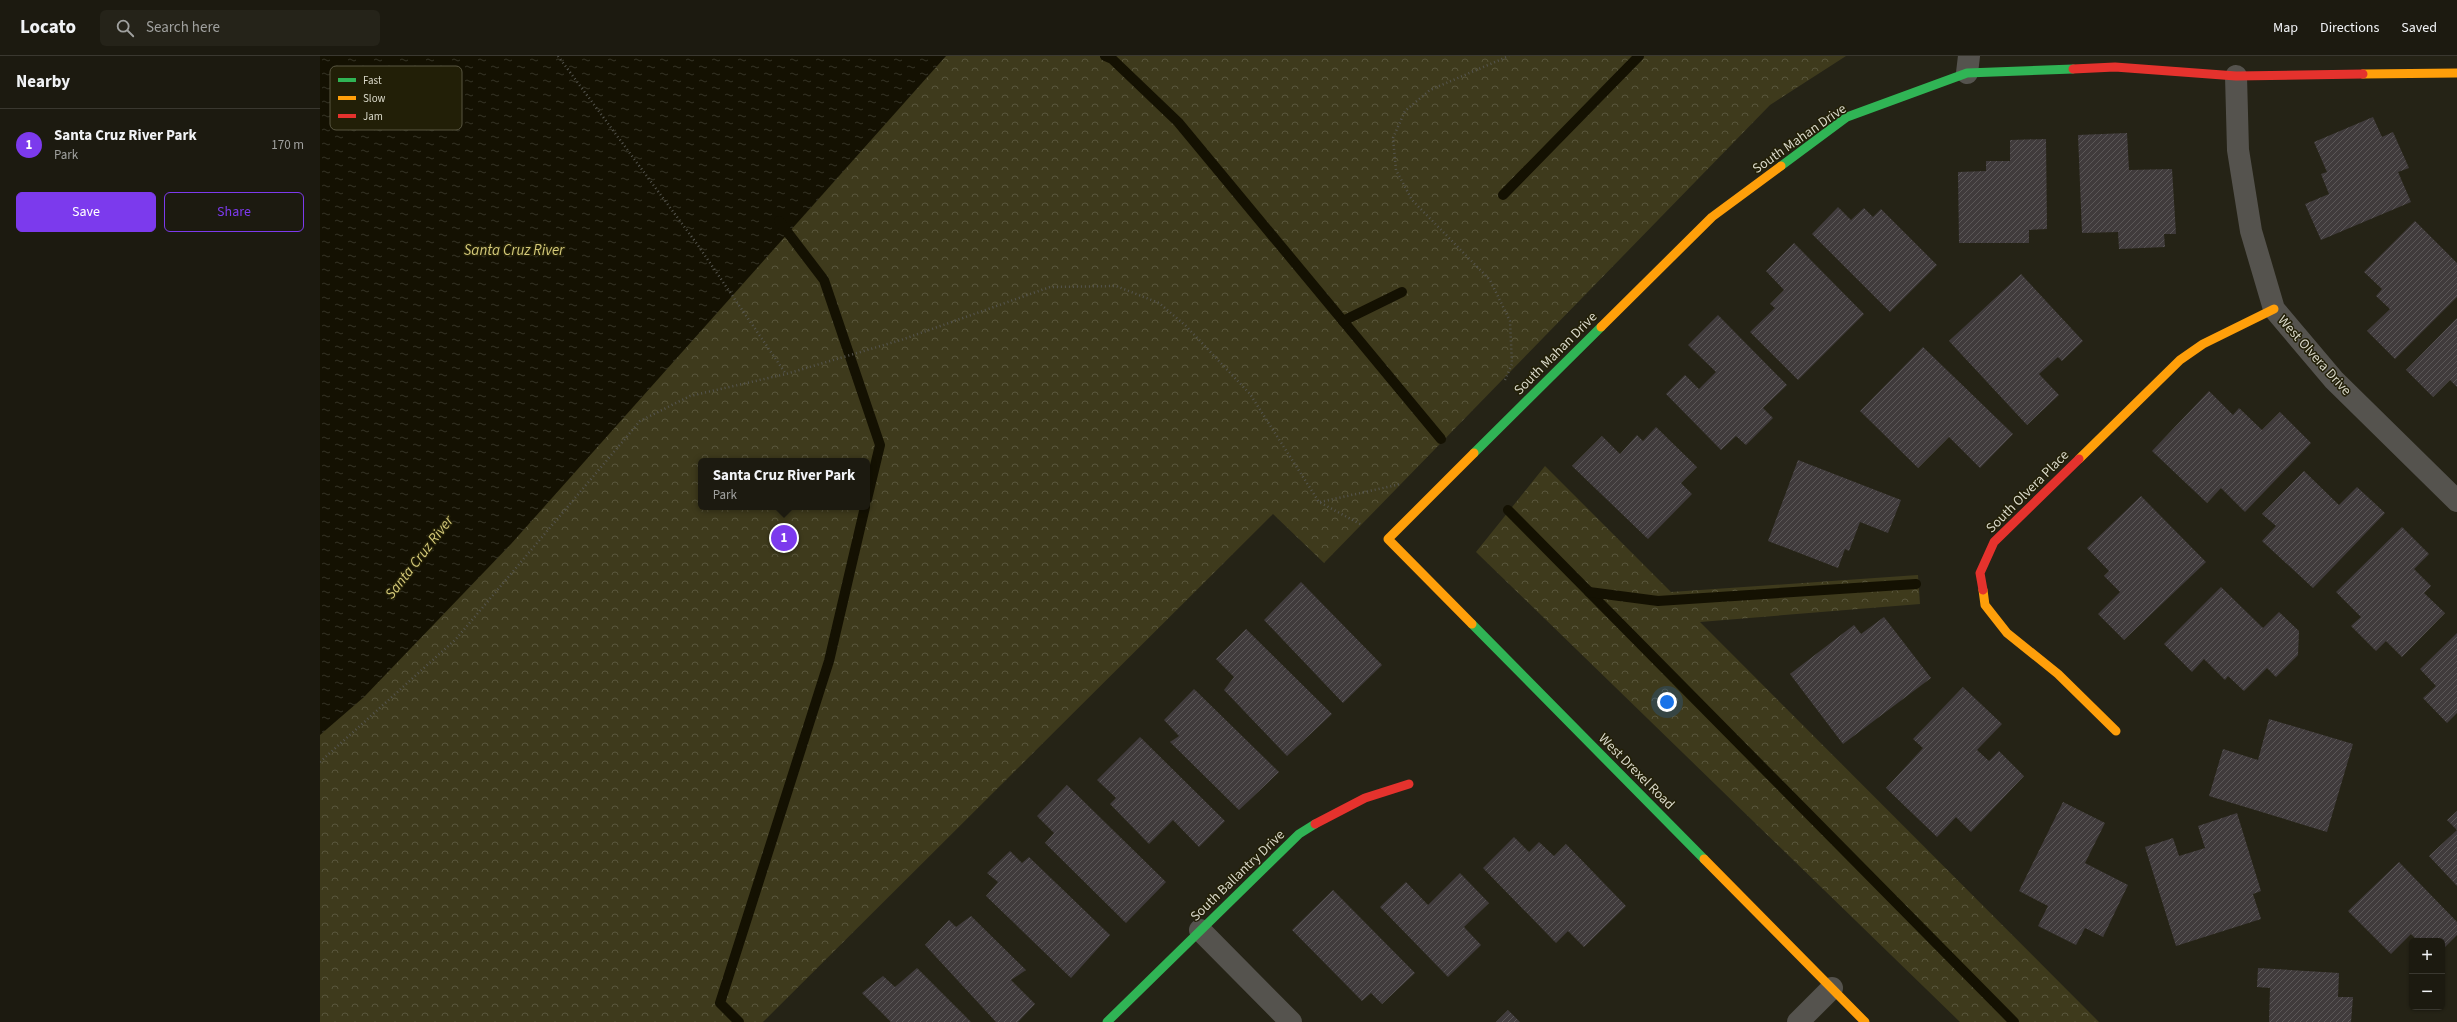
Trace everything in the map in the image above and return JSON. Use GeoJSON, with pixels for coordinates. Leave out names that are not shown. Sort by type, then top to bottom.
{"type":"FeatureCollection","features":[{"type":"Feature","properties":{"kind":"street","name":"South Mahan Drive"},"geometry":{"type":"LineString","coordinates":[[1388,539],[1712,217],[1847,117],[1968,65],[2115,67],[2236,76],[2457,73]]}},
{"type":"Feature","properties":{"kind":"street","name":"West Olvera Drive"},"geometry":{"type":"LineString","coordinates":[[2236,76],[2238,150],[2250,223],[2274,309],[2334,380],[2457,501]]}},
{"type":"Feature","properties":{"kind":"street","name":"South Olvera Place"},"geometry":{"type":"LineString","coordinates":[[2116,731],[2058,674],[2007,633],[1985,605],[1980,573],[1994,542],[2180,360],[2203,344],[2274,309]]}},
{"type":"Feature","properties":{"kind":"street","name":"West Drexel Road"},"geometry":{"type":"LineString","coordinates":[[1388,539],[1865,1022]]}},
{"type":"Feature","properties":{"kind":"street","name":"South Ballantry Drive"},"geometry":{"type":"LineString","coordinates":[[1108,1022],[1299,834],[1325,815],[1352,801],[1409,784]]}},
{"type":"Feature","properties":{"kind":"street"},"geometry":{"type":"LineString","coordinates":[[1200,930],[1291,1022]]}},
{"type":"Feature","properties":{"kind":"street"},"geometry":{"type":"LineString","coordinates":[[1798,1022],[1832,988]]}},
{"type":"Feature","properties":{"kind":"path"},"geometry":{"type":"LineString","coordinates":[[558,56],[692,237],[786,374]]}},
{"type":"Feature","properties":{"kind":"path"},"geometry":{"type":"LineString","coordinates":[[1504,383],[1512,364],[1510,321],[1490,280],[1412,200],[1396,170],[1393,138],[1405,111],[1430,90],[1509,56]]}},
{"type":"Feature","properties":{"kind":"path"},"geometry":{"type":"LineString","coordinates":[[320,762],[456,639],[640,421],[690,396],[786,374],[872,349],[1050,287],[1116,286],[1159,303],[1215,355],[1250,394],[1319,502],[1388,539]]}},
{"type":"Feature","properties":{"kind":"path"},"geometry":{"type":"LineString","coordinates":[[1319,502],[1403,483]]}},
{"type":"Feature","properties":{"kind":"green space"},"geometry":{"type":"Polygon","coordinates":[[[320,56],[1846,56],[1770,105],[1324,563],[1273,514],[763,1022],[320,1022],[320,56]]]}},
{"type":"Feature","properties":{"kind":"green space"},"geometry":{"type":"Polygon","coordinates":[[[1545,466],[1671,592],[1918,575],[1920,604],[1700,622],[2099,1022],[1960,1022],[1476,552],[1545,466]]]}},
{"type":"Feature","properties":{"kind":"water","name":"Santa Cruz River"},"geometry":{"type":"Polygon","coordinates":[[[320,56],[946,56],[511,544],[364,697],[320,735],[320,56]]]}},
{"type":"Feature","properties":{"kind":"building"},"geometry":{"type":"Polygon","coordinates":[[[2373,117],[2382,137],[2393,132],[2409,168],[2398,172],[2411,202],[2321,240],[2305,204],[2329,194],[2321,174],[2327,172],[2314,142],[2373,117]]]}},
{"type":"Feature","properties":{"kind":"building"},"geometry":{"type":"Polygon","coordinates":[[[2127,133],[2129,170],[2172,169],[2176,234],[2164,234],[2165,247],[2119,249],[2118,232],[2082,233],[2078,135],[2127,133]]]}},
{"type":"Feature","properties":{"kind":"building"},"geometry":{"type":"Polygon","coordinates":[[[2046,139],[2047,229],[2029,230],[2029,243],[1959,243],[1958,172],[1986,171],[1986,161],[2010,161],[2010,140],[2046,139]]]}},
{"type":"Feature","properties":{"kind":"building"},"geometry":{"type":"Polygon","coordinates":[[[1838,207],[1851,220],[1864,208],[1873,217],[1881,209],[1937,265],[1890,312],[1812,234],[1838,207]]]}},
{"type":"Feature","properties":{"kind":"building"},"geometry":{"type":"Polygon","coordinates":[[[2415,221],[2457,263],[2457,297],[2395,359],[2367,331],[2390,309],[2376,296],[2382,289],[2364,272],[2415,221]]]}},
{"type":"Feature","properties":{"kind":"building"},"geometry":{"type":"Polygon","coordinates":[[[1794,243],[1864,314],[1798,380],[1750,332],[1775,308],[1770,304],[1784,290],[1766,271],[1794,243]]]}},
{"type":"Feature","properties":{"kind":"building"},"geometry":{"type":"Polygon","coordinates":[[[2021,274],[2083,341],[2062,361],[2058,357],[2039,374],[2059,395],[2027,425],[1949,341],[2021,274]]]}},
{"type":"Feature","properties":{"kind":"building"},"geometry":{"type":"Polygon","coordinates":[[[1718,315],[1787,385],[1763,408],[1773,418],[1746,445],[1736,436],[1721,450],[1666,394],[1685,375],[1699,389],[1716,372],[1688,345],[1718,315]]]}},
{"type":"Feature","properties":{"kind":"building"},"geometry":{"type":"Polygon","coordinates":[[[2457,318],[2457,387],[2450,380],[2433,397],[2406,370],[2457,318]]]}},
{"type":"Feature","properties":{"kind":"building"},"geometry":{"type":"Polygon","coordinates":[[[1923,347],[2013,434],[1980,468],[1949,437],[1918,468],[1860,411],[1923,347]]]}},
{"type":"Feature","properties":{"kind":"building"},"geometry":{"type":"Polygon","coordinates":[[[2209,391],[2233,415],[2239,408],[2262,430],[2280,412],[2311,443],[2245,512],[2221,488],[2207,503],[2152,451],[2209,391]]]}},
{"type":"Feature","properties":{"kind":"building"},"geometry":{"type":"Polygon","coordinates":[[[1656,427],[1697,467],[1681,483],[1692,494],[1648,539],[1572,466],[1602,436],[1620,454],[1637,435],[1643,441],[1656,427]]]}},
{"type":"Feature","properties":{"kind":"building"},"geometry":{"type":"Polygon","coordinates":[[[1798,460],[1901,500],[1888,533],[1860,522],[1849,551],[1845,549],[1838,568],[1768,541],[1798,460]]]}},
{"type":"Feature","properties":{"kind":"building"},"geometry":{"type":"Polygon","coordinates":[[[2304,471],[2339,505],[2357,487],[2385,513],[2313,588],[2262,541],[2276,526],[2262,514],[2304,471]]]}},
{"type":"Feature","properties":{"kind":"building"},"geometry":{"type":"Polygon","coordinates":[[[2141,496],[2206,562],[2124,640],[2098,614],[2120,592],[2104,576],[2109,571],[2087,548],[2141,496]]]}},
{"type":"Feature","properties":{"kind":"building"},"geometry":{"type":"Polygon","coordinates":[[[2402,527],[2429,554],[2414,569],[2431,586],[2424,593],[2445,613],[2402,657],[2386,641],[2376,651],[2351,626],[2361,617],[2336,592],[2402,527]]]}},
{"type":"Feature","properties":{"kind":"building"},"geometry":{"type":"Polygon","coordinates":[[[1301,582],[1382,665],[1343,703],[1264,620],[1301,582]]]}},
{"type":"Feature","properties":{"kind":"building"},"geometry":{"type":"Polygon","coordinates":[[[2221,587],[2263,628],[2279,612],[2299,631],[2298,655],[2276,677],[2267,668],[2244,691],[2228,676],[2225,680],[2204,659],[2192,672],[2164,644],[2221,587]]]}},
{"type":"Feature","properties":{"kind":"building"},"geometry":{"type":"Polygon","coordinates":[[[1884,617],[1931,678],[1843,744],[1790,674],[1854,625],[1861,634],[1884,617]]]}},
{"type":"Feature","properties":{"kind":"building"},"geometry":{"type":"Polygon","coordinates":[[[1246,629],[1332,714],[1287,756],[1224,690],[1234,677],[1216,659],[1246,629]]]}},
{"type":"Feature","properties":{"kind":"building"},"geometry":{"type":"Polygon","coordinates":[[[2457,633],[2457,713],[2447,723],[2423,698],[2436,686],[2420,669],[2457,633]]]}},
{"type":"Feature","properties":{"kind":"building"},"geometry":{"type":"Polygon","coordinates":[[[1963,687],[2002,724],[1977,750],[1989,761],[1999,751],[2024,776],[1971,832],[1956,817],[1937,837],[1886,788],[1923,748],[1913,739],[1963,687]]]}},
{"type":"Feature","properties":{"kind":"building"},"geometry":{"type":"Polygon","coordinates":[[[1194,689],[1279,772],[1239,810],[1170,742],[1179,736],[1164,720],[1194,689]]]}},
{"type":"Feature","properties":{"kind":"building"},"geometry":{"type":"Polygon","coordinates":[[[2269,719],[2353,744],[2327,832],[2209,796],[2223,749],[2258,760],[2269,719]]]}},
{"type":"Feature","properties":{"kind":"building"},"geometry":{"type":"Polygon","coordinates":[[[1140,737],[1225,821],[1199,847],[1173,820],[1149,844],[1110,804],[1116,798],[1097,780],[1140,737]]]}},
{"type":"Feature","properties":{"kind":"building"},"geometry":{"type":"Polygon","coordinates":[[[1067,785],[1166,882],[1126,923],[1045,843],[1054,833],[1037,816],[1067,785]]]}},
{"type":"Feature","properties":{"kind":"building"},"geometry":{"type":"Polygon","coordinates":[[[2063,802],[2105,823],[2085,863],[2128,885],[2103,937],[2085,928],[2076,945],[2038,926],[2048,906],[2019,891],[2063,802]]]}},
{"type":"Feature","properties":{"kind":"building"},"geometry":{"type":"Polygon","coordinates":[[[2457,811],[2457,830],[2447,820],[2457,811]]]}},
{"type":"Feature","properties":{"kind":"building"},"geometry":{"type":"Polygon","coordinates":[[[2237,813],[2261,891],[2253,894],[2261,919],[2176,946],[2145,847],[2173,838],[2179,856],[2205,848],[2198,826],[2237,813]]]}},
{"type":"Feature","properties":{"kind":"building"},"geometry":{"type":"Polygon","coordinates":[[[2457,830],[2457,886],[2429,856],[2457,830]]]}},
{"type":"Feature","properties":{"kind":"building"},"geometry":{"type":"Polygon","coordinates":[[[1514,837],[1529,852],[1539,842],[1554,856],[1566,844],[1626,906],[1584,947],[1568,931],[1556,943],[1483,868],[1514,837]]]}},
{"type":"Feature","properties":{"kind":"building"},"geometry":{"type":"Polygon","coordinates":[[[1010,851],[1022,863],[1029,857],[1110,935],[1071,978],[986,896],[998,882],[987,873],[1010,851]]]}},
{"type":"Feature","properties":{"kind":"building"},"geometry":{"type":"Polygon","coordinates":[[[2399,862],[2457,922],[2457,935],[2445,947],[2445,938],[2415,938],[2411,934],[2391,954],[2348,911],[2399,862]]]}},
{"type":"Feature","properties":{"kind":"building"},"geometry":{"type":"Polygon","coordinates":[[[1460,873],[1489,903],[1464,927],[1481,945],[1448,977],[1380,907],[1406,882],[1428,905],[1460,873]]]}},
{"type":"Feature","properties":{"kind":"building"},"geometry":{"type":"Polygon","coordinates":[[[1333,890],[1415,973],[1382,1004],[1371,993],[1362,1001],[1292,930],[1333,890]]]}},
{"type":"Feature","properties":{"kind":"building"},"geometry":{"type":"Polygon","coordinates":[[[971,916],[1026,970],[1011,980],[1035,1004],[1018,1022],[996,1022],[925,945],[949,920],[956,927],[971,916]]]}},
{"type":"Feature","properties":{"kind":"building"},"geometry":{"type":"Polygon","coordinates":[[[917,968],[971,1022],[891,1022],[862,993],[883,976],[895,987],[917,968]]]}},
{"type":"Feature","properties":{"kind":"building"},"geometry":{"type":"Polygon","coordinates":[[[2258,968],[2339,973],[2338,997],[2353,997],[2351,1022],[2269,1022],[2270,988],[2257,987],[2258,968]]]}},
{"type":"Feature","properties":{"kind":"building"},"geometry":{"type":"Polygon","coordinates":[[[1508,1010],[1520,1022],[1496,1022],[1508,1010]]]}},
{"type":"Feature","properties":{"kind":"waterway"},"geometry":{"type":"LineString","coordinates":[[1105,56],[1112,59],[1178,122],[1441,439]]}},
{"type":"Feature","properties":{"kind":"waterway"},"geometry":{"type":"LineString","coordinates":[[1503,195],[1639,56]]}},
{"type":"Feature","properties":{"kind":"waterway"},"geometry":{"type":"LineString","coordinates":[[779,221],[824,280],[880,445],[870,487]]}},
{"type":"Feature","properties":{"kind":"waterway"},"geometry":{"type":"LineString","coordinates":[[1343,321],[1402,292]]}},
{"type":"Feature","properties":{"kind":"waterway"},"geometry":{"type":"LineString","coordinates":[[739,1022],[720,1003],[829,661],[864,510]]}},
{"type":"Feature","properties":{"kind":"waterway"},"geometry":{"type":"LineString","coordinates":[[1508,510],[2014,1022]]}},
{"type":"Feature","properties":{"kind":"waterway"},"geometry":{"type":"LineString","coordinates":[[1589,592],[1658,601],[1916,584]]}},
{"type":"Feature","properties":{"kind":"traffic: fast"},"geometry":{"type":"LineString","coordinates":[[1781,166],[1847,117],[1967,73],[2073,69]]}},
{"type":"Feature","properties":{"kind":"traffic: fast"},"geometry":{"type":"LineString","coordinates":[[1474,453],[1601,327]]}},
{"type":"Feature","properties":{"kind":"traffic: fast"},"geometry":{"type":"LineString","coordinates":[[1472,624],[1704,859]]}},
{"type":"Feature","properties":{"kind":"traffic: fast"},"geometry":{"type":"LineString","coordinates":[[1107,1022],[1299,834],[1315,824]]}},
{"type":"Feature","properties":{"kind":"traffic: slow"},"geometry":{"type":"LineString","coordinates":[[2363,74],[2457,73]]}},
{"type":"Feature","properties":{"kind":"traffic: slow"},"geometry":{"type":"LineString","coordinates":[[1601,327],[1712,217],[1781,166]]}},
{"type":"Feature","properties":{"kind":"traffic: slow"},"geometry":{"type":"LineString","coordinates":[[2079,459],[2180,360],[2203,344],[2274,309]]}},
{"type":"Feature","properties":{"kind":"traffic: slow"},"geometry":{"type":"LineString","coordinates":[[1472,624],[1388,539],[1474,453]]}},
{"type":"Feature","properties":{"kind":"traffic: slow"},"geometry":{"type":"LineString","coordinates":[[1983,590],[1985,605],[2007,633],[2058,674],[2116,731]]}},
{"type":"Feature","properties":{"kind":"traffic: slow"},"geometry":{"type":"LineString","coordinates":[[1704,859],[1865,1022]]}},
{"type":"Feature","properties":{"kind":"traffic: jam"},"geometry":{"type":"LineString","coordinates":[[2073,69],[2115,67],[2236,76],[2363,74]]}},
{"type":"Feature","properties":{"kind":"traffic: jam"},"geometry":{"type":"LineString","coordinates":[[1983,590],[1980,573],[1994,542],[2079,459]]}},
{"type":"Feature","properties":{"kind":"traffic: jam"},"geometry":{"type":"LineString","coordinates":[[1315,824],[1365,798],[1409,784]]}},
{"type":"Feature","properties":{"kind":"place","name":"Santa Cruz River Park"},"geometry":{"type":"Point","coordinates":[784,538]}}]}
